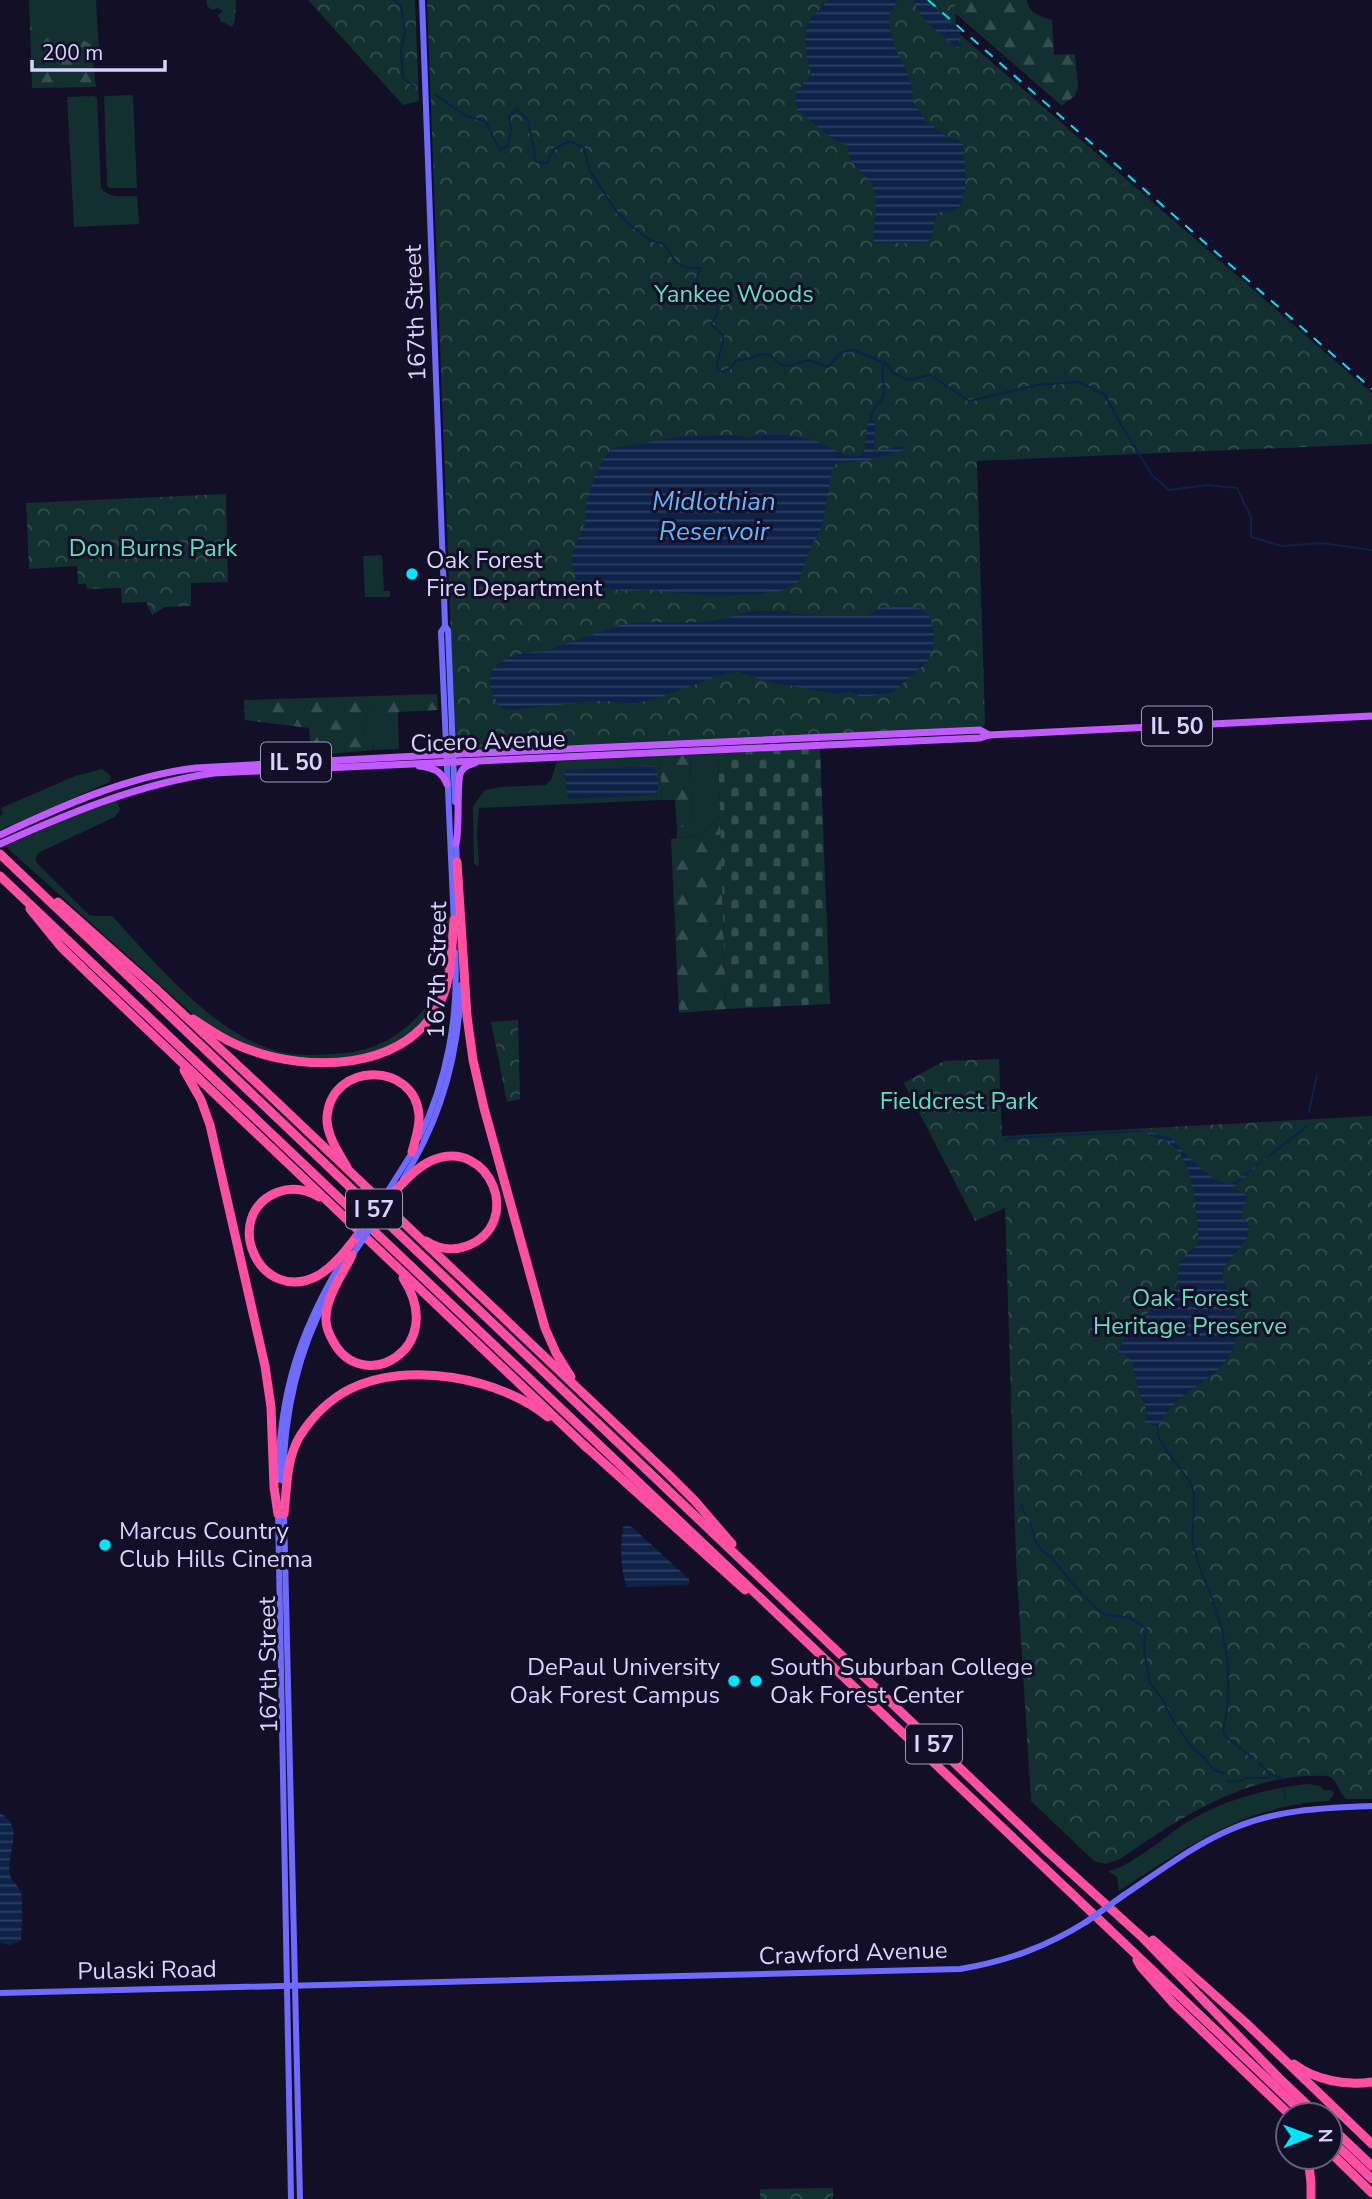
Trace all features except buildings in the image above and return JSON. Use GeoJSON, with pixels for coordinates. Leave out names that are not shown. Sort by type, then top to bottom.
{"type":"FeatureCollection","features":[{"type":"Feature","properties":{"kind":"highway"},"geometry":{"type":"LineString","coordinates":[[0,854],[80,920],[154,987],[590,1400],[695,1501],[747,1566]]}},
{"type":"Feature","properties":{"kind":"highway","name":"I 57"},"geometry":{"type":"LineString","coordinates":[[0,854],[1048,1852],[1143,1937],[1303,2101]]}},
{"type":"Feature","properties":{"kind":"highway"},"geometry":{"type":"LineString","coordinates":[[457,862],[467,1016],[484,1108],[545,1328],[564,1366],[590,1400]]}},
{"type":"Feature","properties":{"kind":"highway","name":"I 57"},"geometry":{"type":"LineString","coordinates":[[0,876],[1290,2101]]}},
{"type":"Feature","properties":{"kind":"highway"},"geometry":{"type":"LineString","coordinates":[[24,899],[34,916],[61,947],[391,1263],[587,1448],[737,1584],[766,1604]]}},
{"type":"Feature","properties":{"kind":"highway"},"geometry":{"type":"LineString","coordinates":[[154,987],[217,1035],[247,1049],[294,1061],[359,1060],[400,1044],[417,1033],[437,1009],[449,975],[454,920]]}},
{"type":"Feature","properties":{"kind":"highway"},"geometry":{"type":"LineString","coordinates":[[168,1050],[186,1073],[211,1125],[265,1366],[271,1408],[274,1487],[281,1514]]}},
{"type":"Feature","properties":{"kind":"highway"},"geometry":{"type":"LineString","coordinates":[[365,1186],[346,1166],[330,1132],[327,1116],[336,1093],[347,1082],[358,1076],[372,1074],[398,1080],[409,1090],[416,1101],[419,1114],[419,1128],[412,1152]]}},
{"type":"Feature","properties":{"kind":"highway"},"geometry":{"type":"LineString","coordinates":[[395,1191],[422,1166],[450,1157],[463,1158],[476,1164],[495,1189],[497,1208],[492,1225],[482,1237],[469,1245],[455,1249],[438,1247],[406,1226]]}},
{"type":"Feature","properties":{"kind":"highway"},"geometry":{"type":"LineString","coordinates":[[340,1213],[318,1196],[305,1190],[286,1190],[273,1194],[260,1205],[251,1221],[249,1236],[253,1255],[263,1269],[275,1277],[292,1281],[304,1280],[330,1267],[359,1239]]}},
{"type":"Feature","properties":{"kind":"highway"},"geometry":{"type":"LineString","coordinates":[[352,1255],[327,1309],[326,1321],[335,1345],[354,1362],[380,1364],[394,1359],[405,1351],[413,1339],[416,1308],[405,1281],[391,1263]]}},
{"type":"Feature","properties":{"kind":"highway"},"geometry":{"type":"LineString","coordinates":[[281,1514],[292,1453],[300,1436],[330,1402],[351,1388],[381,1379],[433,1375],[485,1384],[542,1412],[587,1448]]}},
{"type":"Feature","properties":{"kind":"highway"},"geometry":{"type":"LineString","coordinates":[[1124,1920],[1151,1938],[1372,2144]]}},
{"type":"Feature","properties":{"kind":"highway"},"geometry":{"type":"LineString","coordinates":[[1130,1949],[1141,1967],[1174,2004],[1274,2102]]}},
{"type":"Feature","properties":{"kind":"highway"},"geometry":{"type":"LineString","coordinates":[[1261,2038],[1299,2068],[1320,2078],[1343,2083],[1372,2082]]}},
{"type":"Feature","properties":{"kind":"highway"},"geometry":{"type":"LineString","coordinates":[[1344,2139],[1372,2166]]}},
{"type":"Feature","properties":{"kind":"highway"},"geometry":{"type":"LineString","coordinates":[[1344,2152],[1372,2179]]}},
{"type":"Feature","properties":{"kind":"highway"},"geometry":{"type":"LineString","coordinates":[[1344,2166],[1372,2193]]}},
{"type":"Feature","properties":{"kind":"highway"},"geometry":{"type":"LineString","coordinates":[[1310,2171],[1311,2199]]}},
{"type":"Feature","properties":{"kind":"main road","name":"167th Street"},"geometry":{"type":"LineString","coordinates":[[386,1199],[395,1191],[417,1155],[436,1115],[454,1054],[462,960],[441,632],[445,626],[422,0]]}},
{"type":"Feature","properties":{"kind":"main road","name":"Cicero Avenue"},"geometry":{"type":"LineString","coordinates":[[119,791],[214,773],[450,758],[478,761],[967,739],[989,735],[1372,716]]}},
{"type":"Feature","properties":{"kind":"main road","name":"Cicero Avenue"},"geometry":{"type":"LineString","coordinates":[[2,840],[119,791],[180,770],[205,767],[450,758],[980,730],[989,735]]}},
{"type":"Feature","properties":{"kind":"main road","name":"167th Street"},"geometry":{"type":"LineString","coordinates":[[290,2199],[280,1433],[293,1365],[317,1305],[386,1199],[412,1152],[431,1113],[448,1053],[455,1005],[456,960],[447,784],[450,758]]}},
{"type":"Feature","properties":{"kind":"main road"},"geometry":{"type":"LineString","coordinates":[[456,844],[460,808],[459,777],[464,768],[478,761]]}},
{"type":"Feature","properties":{"kind":"main road"},"geometry":{"type":"LineString","coordinates":[[404,763],[435,769],[444,776],[447,784]]}},
{"type":"Feature","properties":{"kind":"main road","name":"167th Street"},"geometry":{"type":"LineString","coordinates":[[300,2199],[281,1514],[286,1432],[299,1366],[322,1307],[359,1239]]}},
{"type":"Feature","properties":{"kind":"main road","name":"Crawford Avenue"},"geometry":{"type":"LineString","coordinates":[[295,1986],[960,1969],[1025,1954],[1065,1936],[1209,1839],[1236,1827],[1301,1810],[1372,1806]]}},
{"type":"Feature","properties":{"kind":"main road","name":"Pulaski Road"},"geometry":{"type":"LineString","coordinates":[[0,1993],[295,1986]]}},
{"type":"Feature","properties":{"kind":"green space"},"geometry":{"type":"Polygon","coordinates":[[[29,0],[96,0],[99,50],[92,50],[91,44],[38,38],[30,25],[29,0]]]}},
{"type":"Feature","properties":{"kind":"green space"},"geometry":{"type":"Polygon","coordinates":[[[206,0],[236,0],[232,27],[221,21],[218,15],[223,11],[218,8],[212,10],[207,6],[206,0]]]}},
{"type":"Feature","properties":{"kind":"green space"},"geometry":{"type":"Polygon","coordinates":[[[308,0],[415,0],[419,101],[403,105],[308,0]]]}},
{"type":"Feature","properties":{"kind":"green space","name":"Yankee Woods"},"geometry":{"type":"Polygon","coordinates":[[[427,0],[955,0],[956,31],[1372,393],[1372,444],[977,461],[985,721],[980,728],[464,752],[455,741],[427,0]]]}},
{"type":"Feature","properties":{"kind":"green space"},"geometry":{"type":"Polygon","coordinates":[[[940,0],[944,0],[1065,103],[1062,106],[940,0]]]}},
{"type":"Feature","properties":{"kind":"green space"},"geometry":{"type":"Polygon","coordinates":[[[944,0],[1027,0],[1028,5],[1039,16],[1052,20],[1054,55],[1075,54],[1078,88],[1075,96],[1065,103],[944,0]]]}},
{"type":"Feature","properties":{"kind":"green space"},"geometry":{"type":"Polygon","coordinates":[[[30,25],[38,38],[80,39],[91,44],[96,87],[32,88],[30,25]]]}},
{"type":"Feature","properties":{"kind":"green space"},"geometry":{"type":"Polygon","coordinates":[[[133,95],[137,188],[110,188],[107,186],[104,96],[133,95]]]}},
{"type":"Feature","properties":{"kind":"green space"},"geometry":{"type":"Polygon","coordinates":[[[67,97],[97,98],[101,188],[112,195],[137,196],[139,224],[74,227],[67,97]]]}},
{"type":"Feature","properties":{"kind":"green space","name":"Don Burns Park"},"geometry":{"type":"Polygon","coordinates":[[[226,494],[228,582],[191,583],[191,606],[165,607],[152,615],[146,602],[122,603],[121,588],[87,589],[86,584],[78,584],[77,566],[29,569],[26,503],[226,494]]]}},
{"type":"Feature","properties":{"kind":"green space"},"geometry":{"type":"Polygon","coordinates":[[[382,555],[384,591],[390,591],[390,597],[365,597],[363,556],[382,555]]]}},
{"type":"Feature","properties":{"kind":"green space"},"geometry":{"type":"Polygon","coordinates":[[[437,694],[438,710],[398,712],[398,722],[373,706],[367,710],[364,736],[371,739],[374,750],[264,760],[264,745],[311,747],[309,728],[245,720],[244,700],[437,694]]]}},
{"type":"Feature","properties":{"kind":"green space"},"geometry":{"type":"Polygon","coordinates":[[[373,706],[387,712],[391,719],[398,722],[399,749],[374,750],[374,746],[364,736],[367,710],[373,706]]]}},
{"type":"Feature","properties":{"kind":"green space"},"geometry":{"type":"Polygon","coordinates":[[[820,748],[830,1004],[726,1009],[718,754],[820,748]]]}},
{"type":"Feature","properties":{"kind":"green space"},"geometry":{"type":"Polygon","coordinates":[[[718,754],[720,817],[700,835],[677,838],[677,829],[686,825],[692,817],[690,755],[718,754]]]}},
{"type":"Feature","properties":{"kind":"green space"},"geometry":{"type":"Polygon","coordinates":[[[690,755],[692,817],[686,825],[677,829],[675,800],[662,800],[659,756],[690,755]]]}},
{"type":"Feature","properties":{"kind":"green space"},"geometry":{"type":"Polygon","coordinates":[[[659,756],[662,800],[479,808],[479,866],[474,864],[473,806],[485,790],[545,785],[551,780],[557,761],[659,756]]]}},
{"type":"Feature","properties":{"kind":"green space"},"geometry":{"type":"Polygon","coordinates":[[[102,769],[111,776],[110,782],[0,830],[0,816],[3,814],[1,808],[75,776],[102,769]]]}},
{"type":"Feature","properties":{"kind":"green space"},"geometry":{"type":"Polygon","coordinates":[[[114,800],[120,810],[115,817],[40,852],[36,862],[89,915],[112,916],[169,977],[212,1016],[260,1045],[297,1055],[347,1053],[384,1042],[415,1019],[436,992],[445,967],[445,925],[450,914],[450,944],[446,971],[439,995],[426,1016],[410,1033],[388,1046],[363,1054],[332,1059],[289,1057],[254,1048],[197,1018],[5,846],[114,800]]]}},
{"type":"Feature","properties":{"kind":"green space"},"geometry":{"type":"Polygon","coordinates":[[[720,817],[726,1009],[679,1013],[671,839],[700,835],[720,817]]]}},
{"type":"Feature","properties":{"kind":"green space"},"geometry":{"type":"Polygon","coordinates":[[[518,1020],[520,1099],[507,1102],[491,1022],[518,1020]]]}},
{"type":"Feature","properties":{"kind":"green space","name":"Oak Forest Heritage Preserve"},"geometry":{"type":"Polygon","coordinates":[[[999,1059],[1002,1136],[1372,1116],[1372,1799],[1346,1799],[1328,1776],[1271,1781],[1244,1789],[1192,1813],[1120,1859],[1106,1864],[1094,1861],[1031,1801],[1016,1560],[1005,1208],[975,1221],[904,1083],[944,1061],[999,1059]]]}},
{"type":"Feature","properties":{"kind":"green space"},"geometry":{"type":"Polygon","coordinates":[[[1307,1784],[1332,1790],[1334,1794],[1329,1801],[1270,1811],[1218,1831],[1119,1891],[1117,1877],[1108,1871],[1126,1864],[1187,1822],[1215,1807],[1260,1792],[1307,1784]]]}},
{"type":"Feature","properties":{"kind":"green space"},"geometry":{"type":"Polygon","coordinates":[[[833,2188],[833,2199],[760,2199],[760,2189],[833,2188]]]}},
{"type":"Feature","properties":{"kind":"water"},"geometry":{"type":"Polygon","coordinates":[[[828,0],[898,0],[890,12],[889,22],[893,43],[911,82],[914,103],[926,121],[963,145],[963,197],[955,211],[937,214],[931,239],[923,243],[874,243],[876,201],[873,187],[850,158],[848,145],[837,142],[797,110],[795,93],[811,75],[806,31],[812,17],[828,0]]]}},
{"type":"Feature","properties":{"kind":"water"},"geometry":{"type":"Polygon","coordinates":[[[913,0],[925,0],[960,30],[959,48],[926,21],[913,0]]]}},
{"type":"Feature","properties":{"kind":"water","name":"Midlothian Reservoir"},"geometry":{"type":"Polygon","coordinates":[[[868,421],[875,421],[874,451],[902,446],[904,450],[870,460],[836,463],[832,471],[822,526],[798,582],[785,590],[763,594],[715,596],[648,590],[624,591],[577,581],[572,559],[584,526],[589,493],[600,464],[607,453],[614,449],[683,436],[735,435],[750,438],[757,434],[781,434],[814,440],[845,455],[861,456],[864,452],[868,421]]]}},
{"type":"Feature","properties":{"kind":"water","name":"Midlothian Reservoir"},"geometry":{"type":"Polygon","coordinates":[[[904,605],[922,609],[931,619],[933,647],[927,662],[892,693],[862,697],[849,692],[838,694],[774,683],[738,672],[727,673],[655,699],[631,704],[593,701],[512,710],[501,708],[490,682],[492,672],[506,659],[545,651],[620,625],[714,621],[753,611],[868,615],[881,608],[904,605]]]}},
{"type":"Feature","properties":{"kind":"water"},"geometry":{"type":"Polygon","coordinates":[[[652,766],[657,772],[658,790],[653,795],[571,799],[567,796],[567,770],[652,766]]]}},
{"type":"Feature","properties":{"kind":"water"},"geometry":{"type":"Polygon","coordinates":[[[1150,1132],[1171,1138],[1211,1177],[1230,1185],[1270,1155],[1232,1188],[1248,1196],[1242,1210],[1242,1219],[1247,1221],[1249,1228],[1245,1241],[1222,1274],[1236,1321],[1237,1333],[1232,1350],[1220,1368],[1174,1404],[1158,1427],[1144,1423],[1148,1414],[1132,1363],[1125,1353],[1118,1355],[1123,1341],[1133,1328],[1173,1293],[1181,1261],[1199,1241],[1195,1202],[1184,1160],[1168,1142],[1147,1134],[1150,1132]]]}},
{"type":"Feature","properties":{"kind":"water"},"geometry":{"type":"Polygon","coordinates":[[[623,1527],[632,1527],[689,1579],[689,1584],[627,1587],[621,1550],[623,1527]]]}},
{"type":"Feature","properties":{"kind":"water"},"geometry":{"type":"Polygon","coordinates":[[[0,1813],[8,1819],[14,1833],[10,1874],[22,1896],[21,1941],[10,1945],[0,1943],[0,1813]]]}},
{"type":"Feature","properties":{"kind":"waterway"},"geometry":{"type":"LineString","coordinates":[[394,0],[401,6],[405,31],[401,50],[403,78],[415,87]]}},
{"type":"Feature","properties":{"kind":"waterway"},"geometry":{"type":"LineString","coordinates":[[436,95],[466,116],[485,121],[500,150],[508,145],[511,129],[509,116],[517,109],[528,120],[536,162],[547,163],[554,149],[570,141],[584,148],[590,171],[616,211],[650,240],[664,244],[682,266],[700,268],[692,295],[695,303],[717,301],[717,314],[711,324],[723,335],[717,368],[722,372],[737,360],[761,354],[770,355],[779,364],[790,366],[808,360],[828,367],[842,352],[853,350],[885,363],[894,373],[908,380],[930,375],[969,401],[1037,385],[1079,382],[1105,395],[1152,475],[1169,490],[1208,485],[1237,488],[1251,517],[1251,537],[1282,546],[1321,543],[1372,550]]}},
{"type":"Feature","properties":{"kind":"waterway"},"geometry":{"type":"LineString","coordinates":[[871,421],[874,408],[884,394],[884,364]]}},
{"type":"Feature","properties":{"kind":"waterway"},"geometry":{"type":"LineString","coordinates":[[1309,1112],[1317,1074]]}},
{"type":"Feature","properties":{"kind":"waterway"},"geometry":{"type":"LineString","coordinates":[[1270,1155],[1306,1127]]}},
{"type":"Feature","properties":{"kind":"waterway"},"geometry":{"type":"LineString","coordinates":[[1004,1141],[1009,1138],[1142,1131]]}},
{"type":"Feature","properties":{"kind":"waterway"},"geometry":{"type":"LineString","coordinates":[[1158,1427],[1161,1442],[1193,1490],[1193,1543],[1216,1609],[1227,1654],[1229,1684],[1223,1730],[1225,1736],[1253,1758]]}},
{"type":"Feature","properties":{"kind":"waterway"},"geometry":{"type":"LineString","coordinates":[[1020,1504],[1026,1515]]}},
{"type":"Feature","properties":{"kind":"waterway"},"geometry":{"type":"LineString","coordinates":[[1030,1522],[1036,1542],[1043,1552],[1050,1556],[1098,1610],[1106,1615],[1130,1618],[1146,1628],[1144,1650],[1150,1683],[1191,1746],[1205,1758],[1213,1770],[1225,1773]]}},
{"type":"Feature","properties":{"kind":"waterway"},"geometry":{"type":"LineString","coordinates":[[1259,1763],[1270,1774],[1283,1779]]}},
{"type":"Feature","properties":{"kind":"waterway"},"geometry":{"type":"LineString","coordinates":[[1227,1780],[1268,1778],[1270,1774]]}},
{"type":"Feature","properties":{"kind":"waterway"},"geometry":{"type":"LineString","coordinates":[[1284,1789],[1285,1798]]}},
{"type":"Feature","properties":{"kind":"railway"},"geometry":{"type":"LineString","coordinates":[[928,0],[1372,389]]}},
{"type":"Feature","properties":{"kind":"place","name":"Oak Forest Fire Department"},"geometry":{"type":"Point","coordinates":[412,574]}},
{"type":"Feature","properties":{"kind":"place","name":"Marcus Country Club Hills Cinema"},"geometry":{"type":"Point","coordinates":[105,1545]}},
{"type":"Feature","properties":{"kind":"place","name":"DePaul University Oak Forest Campus"},"geometry":{"type":"Point","coordinates":[734,1681]}},
{"type":"Feature","properties":{"kind":"place","name":"South Suburban College Oak Forest Center"},"geometry":{"type":"Point","coordinates":[756,1681]}},
{"type":"Feature","properties":{"kind":"park label","name":"Fieldcrest Park"},"geometry":{"type":"Point","coordinates":[959,1101]}}]}
